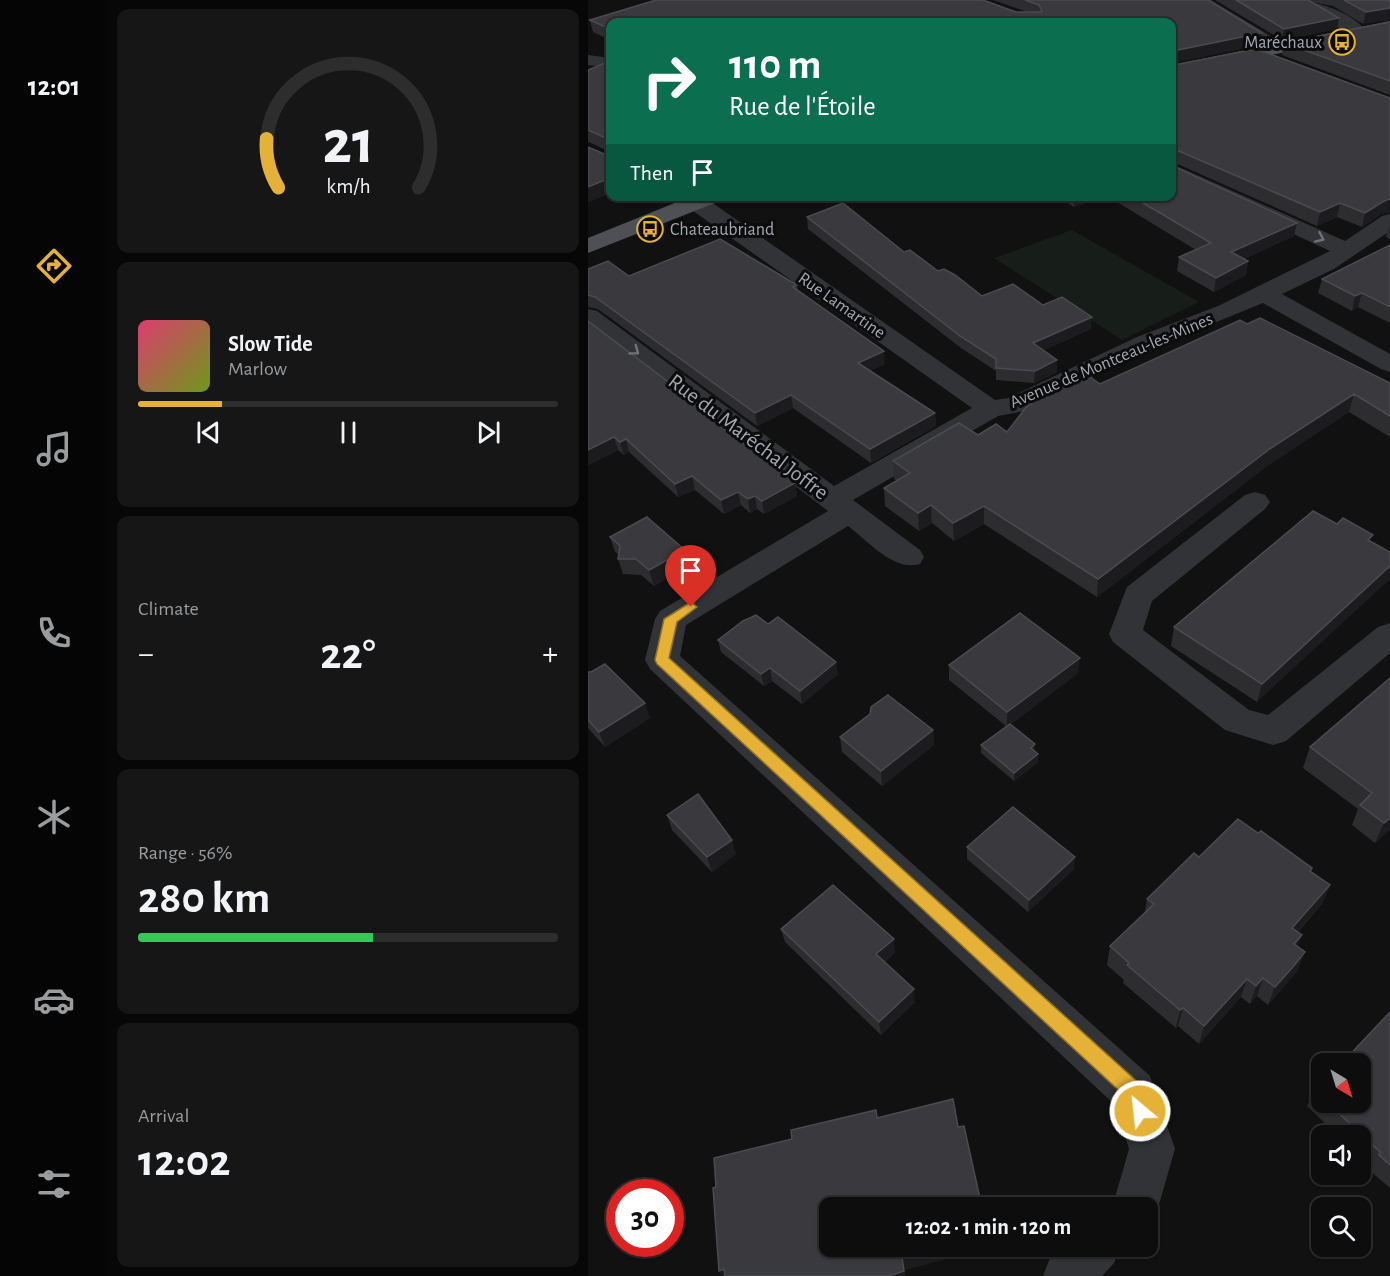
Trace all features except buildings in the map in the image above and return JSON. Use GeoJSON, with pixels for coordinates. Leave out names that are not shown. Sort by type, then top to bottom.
{"type":"FeatureCollection","features":[{"type":"Feature","properties":{"kind":"main road"},"geometry":{"type":"LineString","coordinates":[[1176,69],[1390,26]]}},
{"type":"Feature","properties":{"kind":"main road"},"geometry":{"type":"LineString","coordinates":[[588,246],[691,201]]}},
{"type":"Feature","properties":{"kind":"street"},"geometry":{"type":"LineString","coordinates":[[1200,0],[1281,48]]}},
{"type":"Feature","properties":{"kind":"street"},"geometry":{"type":"LineString","coordinates":[[1298,0],[1327,12],[1359,32]]}},
{"type":"Feature","properties":{"kind":"street"},"geometry":{"type":"LineString","coordinates":[[1256,53],[1287,66]]}},
{"type":"Feature","properties":{"kind":"street"},"geometry":{"type":"LineString","coordinates":[[588,60],[606,62]]}},
{"type":"Feature","properties":{"kind":"street"},"geometry":{"type":"LineString","coordinates":[[1176,172],[1346,250]]}},
{"type":"Feature","properties":{"kind":"street","name":"Rue Lamartine"},"geometry":{"type":"LineString","coordinates":[[699,201],[990,409]]}},
{"type":"Feature","properties":{"kind":"street","name":"Avenue de Montceau-les-Mines"},"geometry":{"type":"LineString","coordinates":[[1139,1197],[1152,1149],[1134,1092],[662,660],[671,619],[990,409],[1015,405],[1146,342],[1227,311],[1326,264],[1390,221]]}},
{"type":"Feature","properties":{"kind":"street"},"geometry":{"type":"LineString","coordinates":[[1262,293],[1390,364]]}},
{"type":"Feature","properties":{"kind":"street","name":"Rue du Maréchal Joffre"},"geometry":{"type":"LineString","coordinates":[[588,316],[909,557]]}},
{"type":"Feature","properties":{"kind":"street"},"geometry":{"type":"LineString","coordinates":[[1255,502],[1138,595],[1125,634],[1237,720],[1274,731],[1390,635]]}},
{"type":"Feature","properties":{"kind":"street"},"geometry":{"type":"LineString","coordinates":[[1068,1276],[1086,1257]]}},
{"type":"Feature","properties":{"kind":"shaded area"},"geometry":{"type":"Polygon","coordinates":[[[1072,230],[1199,302],[1122,340],[994,258],[1072,230]]]}},
{"type":"Feature","properties":{"kind":"place","name":"Maréchaux"},"geometry":{"type":"Point","coordinates":[1342,42]}},
{"type":"Feature","properties":{"kind":"place","name":"Chateaubriand"},"geometry":{"type":"Point","coordinates":[650,229]}},
{"type":"Feature","properties":{"kind":"route"},"geometry":{"type":"LineString","coordinates":[[691,607],[671,619],[662,660],[1134,1092],[1140,1111]]}}]}
